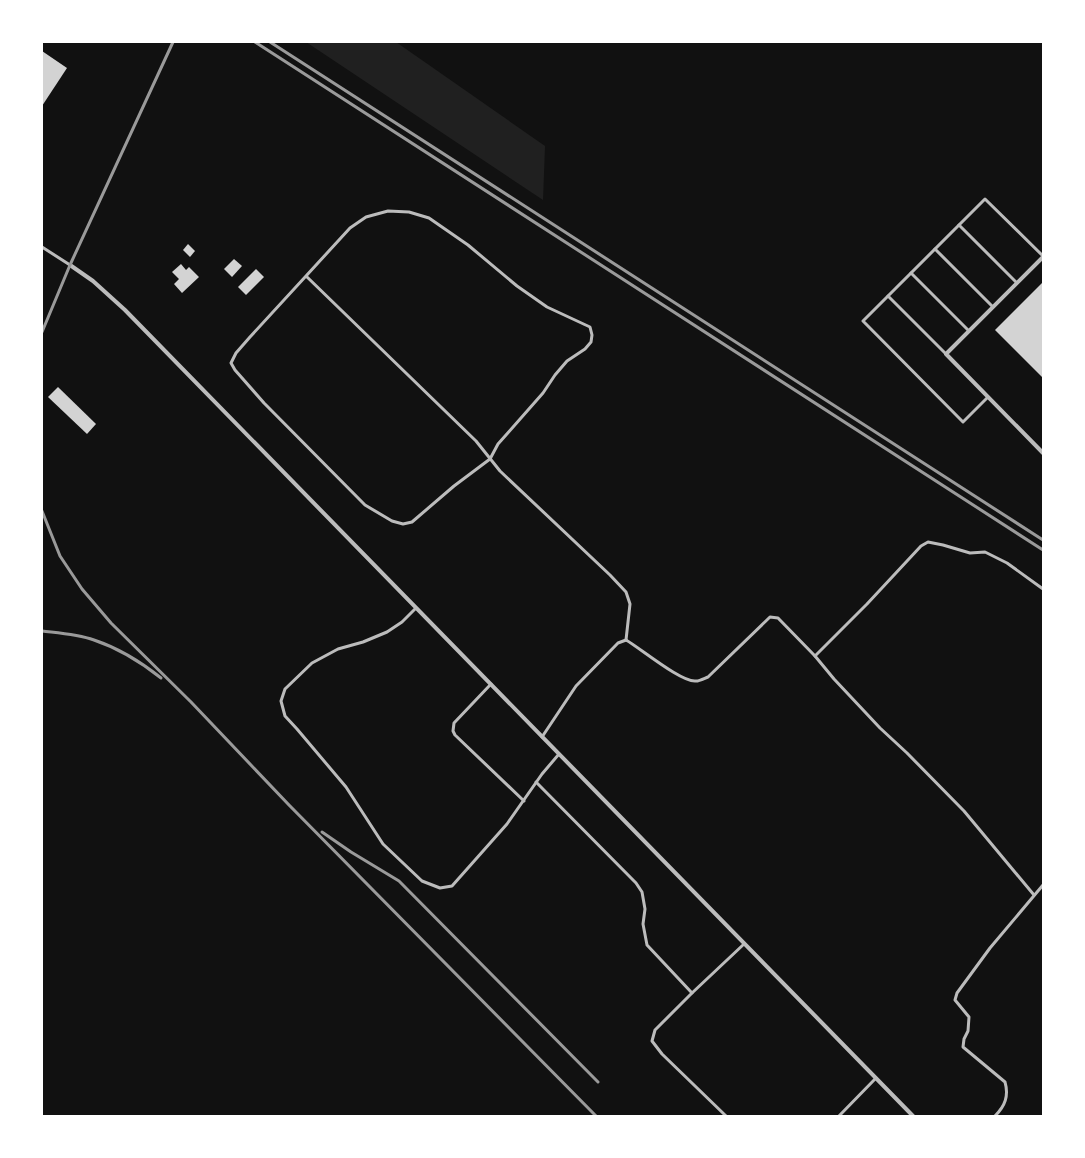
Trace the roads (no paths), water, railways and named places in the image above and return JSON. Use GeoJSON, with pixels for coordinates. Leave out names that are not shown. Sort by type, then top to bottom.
{"type":"FeatureCollection","features":[{"type":"Feature","properties":{"kind":"street"},"geometry":{"type":"LineString","coordinates":[[1043,257],[946,354],[1043,453]]}},
{"type":"Feature","properties":{"kind":"street"},"geometry":{"type":"LineString","coordinates":[[70,264],[93,281],[126,310],[913,1116]]}},
{"type":"Feature","properties":{"kind":"lane"},"geometry":{"type":"LineString","coordinates":[[988,397],[963,422],[863,321],[985,199],[1043,257]]}},
{"type":"Feature","properties":{"kind":"lane"},"geometry":{"type":"LineString","coordinates":[[388,211],[409,212],[429,218],[468,245],[517,286],[547,306],[590,327],[592,335],[591,342],[585,349],[567,361],[543,393],[498,444],[490,459],[454,486],[412,522],[403,524],[392,521],[365,504],[264,402],[235,370],[231,363],[236,353],[306,276],[350,228],[366,217],[388,211]]}},
{"type":"Feature","properties":{"kind":"lane"},"geometry":{"type":"LineString","coordinates":[[959,225],[1017,283]]}},
{"type":"Feature","properties":{"kind":"lane"},"geometry":{"type":"LineString","coordinates":[[42,247],[70,264]]}},
{"type":"Feature","properties":{"kind":"lane"},"geometry":{"type":"LineString","coordinates":[[935,249],[993,307]]}},
{"type":"Feature","properties":{"kind":"lane"},"geometry":{"type":"LineString","coordinates":[[911,273],[969,331]]}},
{"type":"Feature","properties":{"kind":"lane"},"geometry":{"type":"LineString","coordinates":[[306,276],[476,441],[500,471],[626,592],[630,604],[626,640]]}},
{"type":"Feature","properties":{"kind":"lane"},"geometry":{"type":"LineString","coordinates":[[888,296],[946,354]]}},
{"type":"Feature","properties":{"kind":"lane"},"geometry":{"type":"LineString","coordinates":[[815,656],[867,604],[921,546],[928,542],[943,544],[970,552],[985,552],[1007,563],[1043,590]]}},
{"type":"Feature","properties":{"kind":"lane"},"geometry":{"type":"LineString","coordinates":[[416,608],[402,622],[387,632],[363,642],[338,649],[312,663],[285,689],[281,701],[284,716],[297,728],[346,787],[383,844],[422,880],[440,888],[452,886],[507,824],[536,782],[559,754]]}},
{"type":"Feature","properties":{"kind":"lane"},"geometry":{"type":"LineString","coordinates":[[542,736],[576,686],[618,643],[626,640],[684,679],[695,682],[708,677],[770,617],[778,618],[815,656],[834,679],[880,728],[964,811],[1034,894]]}},
{"type":"Feature","properties":{"kind":"lane"},"geometry":{"type":"LineString","coordinates":[[491,684],[454,723],[453,731],[455,736],[524,801]]}},
{"type":"Feature","properties":{"kind":"lane"},"geometry":{"type":"LineString","coordinates":[[536,782],[636,883],[642,892],[645,909],[643,924],[647,945],[692,993]]}},
{"type":"Feature","properties":{"kind":"lane"},"geometry":{"type":"LineString","coordinates":[[995,1116],[1002,1109],[1008,1090],[1005,1082],[964,1047],[964,1039],[968,1030],[969,1018],[955,1000],[957,993],[990,948],[1043,885]]}},
{"type":"Feature","properties":{"kind":"lane"},"geometry":{"type":"LineString","coordinates":[[726,1116],[662,1054],[652,1041],[655,1030],[744,944]]}},
{"type":"Feature","properties":{"kind":"lane"},"geometry":{"type":"LineString","coordinates":[[839,1116],[876,1078]]}},
{"type":"Feature","properties":{"kind":"railway"},"geometry":{"type":"LineString","coordinates":[[42,332],[70,265],[173,42]]}},
{"type":"Feature","properties":{"kind":"railway"},"geometry":{"type":"LineString","coordinates":[[255,42],[1043,550]]}},
{"type":"Feature","properties":{"kind":"railway"},"geometry":{"type":"LineString","coordinates":[[270,42],[1043,540]]}},
{"type":"Feature","properties":{"kind":"railway"},"geometry":{"type":"LineString","coordinates":[[42,511],[60,556],[82,589],[111,623],[191,702],[289,805],[596,1116]]}},
{"type":"Feature","properties":{"kind":"railway"},"geometry":{"type":"LineString","coordinates":[[42,631],[81,636],[103,643],[129,656],[161,678]]}},
{"type":"Feature","properties":{"kind":"railway"},"geometry":{"type":"LineString","coordinates":[[322,832],[351,852],[399,881],[598,1082]]}}]}
